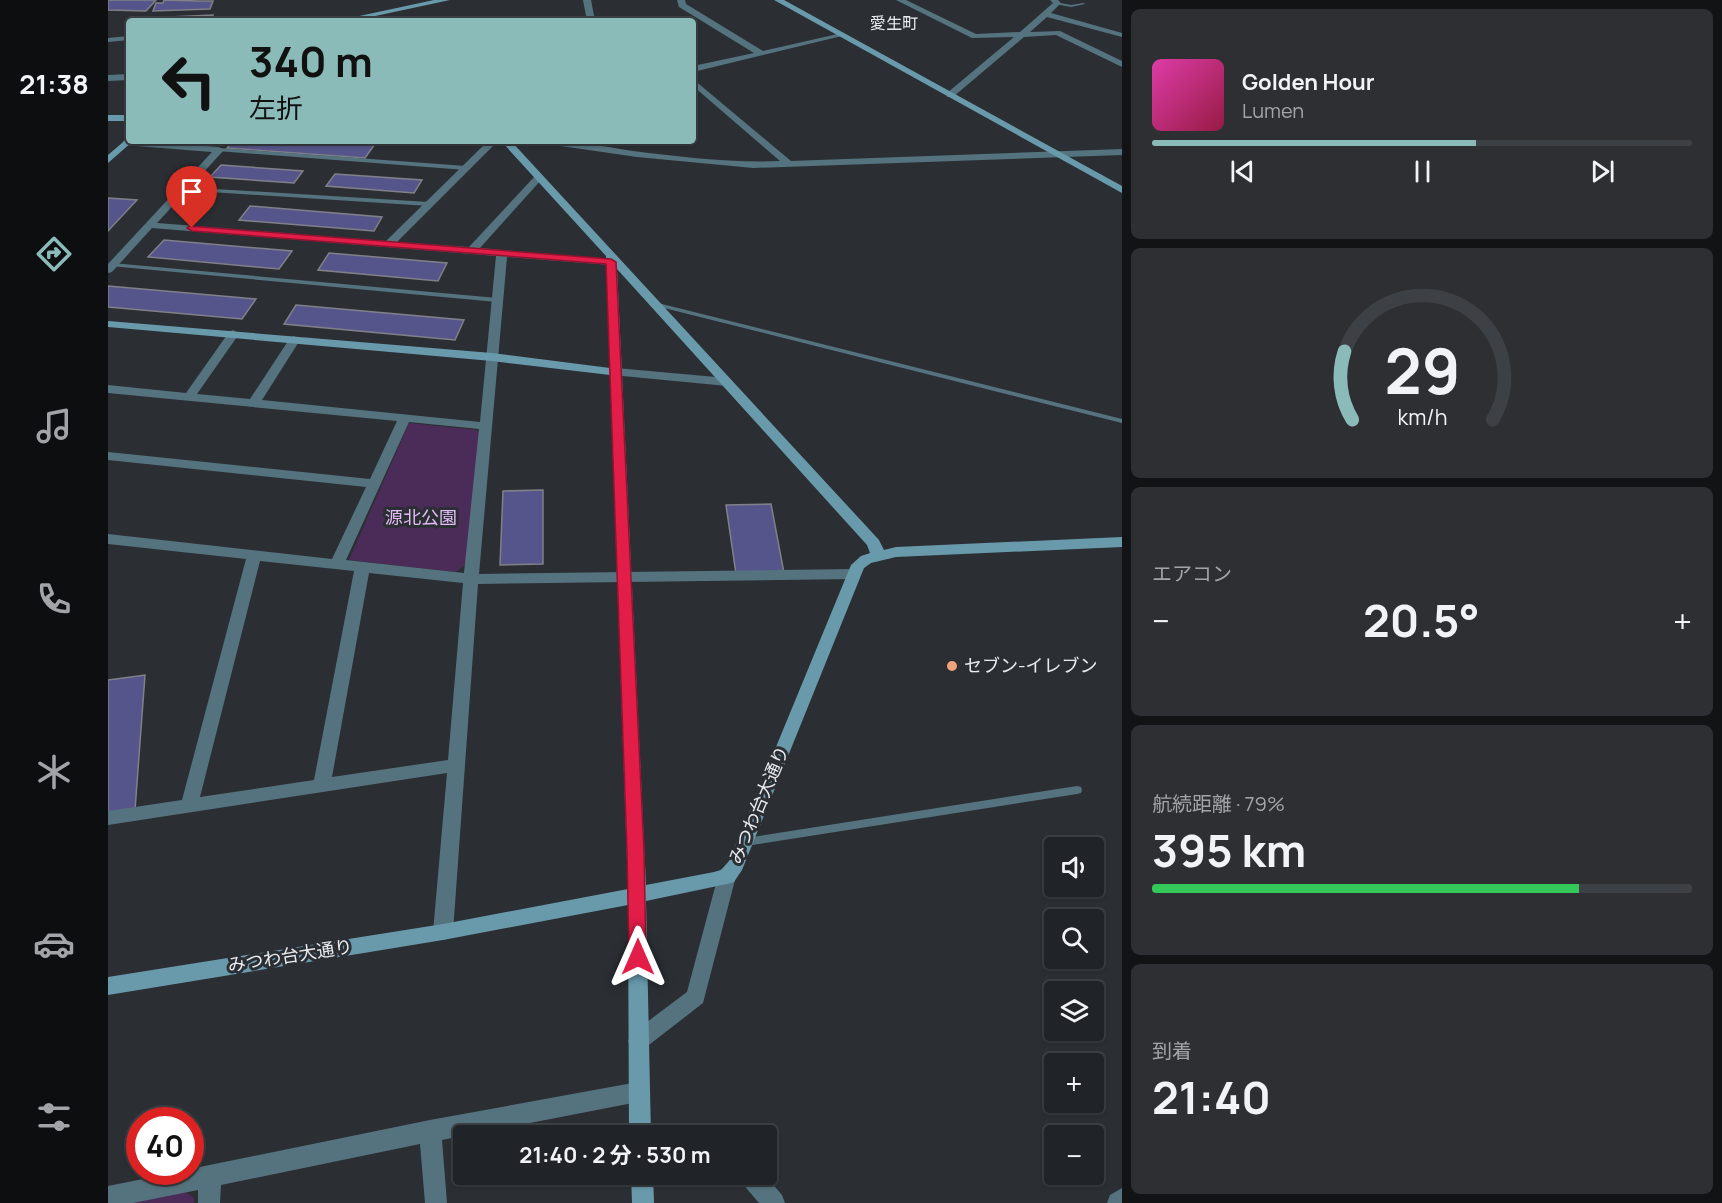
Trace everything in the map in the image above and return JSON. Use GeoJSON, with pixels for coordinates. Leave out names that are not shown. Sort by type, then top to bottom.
{"type":"FeatureCollection","features":[{"type":"Feature","properties":{"kind":"street"},"geometry":{"type":"LineString","coordinates":[[355,18],[446,0]]}},
{"type":"Feature","properties":{"kind":"street"},"geometry":{"type":"LineString","coordinates":[[586,0],[590,18]]}},
{"type":"Feature","properties":{"kind":"street"},"geometry":{"type":"LineString","coordinates":[[681,0],[682,5],[761,53]]}},
{"type":"Feature","properties":{"kind":"street"},"geometry":{"type":"LineString","coordinates":[[778,0],[1122,190]]}},
{"type":"Feature","properties":{"kind":"street"},"geometry":{"type":"LineString","coordinates":[[900,0],[975,36],[1057,33],[1122,63]]}},
{"type":"Feature","properties":{"kind":"street"},"geometry":{"type":"LineString","coordinates":[[950,95],[1046,14],[1056,2]]}},
{"type":"Feature","properties":{"kind":"street"},"geometry":{"type":"LineString","coordinates":[[1046,14],[1122,35]]}},
{"type":"Feature","properties":{"kind":"street"},"geometry":{"type":"LineString","coordinates":[[696,68],[842,35]]}},
{"type":"Feature","properties":{"kind":"street"},"geometry":{"type":"LineString","coordinates":[[108,40],[126,38]]}},
{"type":"Feature","properties":{"kind":"street"},"geometry":{"type":"LineString","coordinates":[[108,78],[126,77]]}},
{"type":"Feature","properties":{"kind":"street"},"geometry":{"type":"LineString","coordinates":[[696,85],[790,165]]}},
{"type":"Feature","properties":{"kind":"street"},"geometry":{"type":"LineString","coordinates":[[108,118],[126,118]]}},
{"type":"Feature","properties":{"kind":"street"},"geometry":{"type":"LineString","coordinates":[[108,160],[126,142]]}},
{"type":"Feature","properties":{"kind":"street"},"geometry":{"type":"LineString","coordinates":[[158,144],[219,150]]}},
{"type":"Feature","properties":{"kind":"street"},"geometry":{"type":"LineString","coordinates":[[389,244],[490,144]]}},
{"type":"Feature","properties":{"kind":"street"},"geometry":{"type":"LineString","coordinates":[[509,144],[874,543],[878,555]]}},
{"type":"Feature","properties":{"kind":"street"},"geometry":{"type":"LineString","coordinates":[[573,144],[753,165],[1122,152]]}},
{"type":"Feature","properties":{"kind":"street"},"geometry":{"type":"LineString","coordinates":[[110,268],[219,150]]}},
{"type":"Feature","properties":{"kind":"street"},"geometry":{"type":"LineString","coordinates":[[472,251],[539,177]]}},
{"type":"Feature","properties":{"kind":"street"},"geometry":{"type":"LineString","coordinates":[[148,225],[472,251],[611,258]]}},
{"type":"Feature","properties":{"kind":"street"},"geometry":{"type":"LineString","coordinates":[[443,932],[484,426],[502,253]]}},
{"type":"Feature","properties":{"kind":"street"},"geometry":{"type":"LineString","coordinates":[[611,258],[637,894],[640,1125]]}},
{"type":"Feature","properties":{"kind":"street"},"geometry":{"type":"LineString","coordinates":[[108,324],[492,357],[727,382]]}},
{"type":"Feature","properties":{"kind":"street"},"geometry":{"type":"LineString","coordinates":[[189,397],[233,334]]}},
{"type":"Feature","properties":{"kind":"street"},"geometry":{"type":"LineString","coordinates":[[253,404],[294,340]]}},
{"type":"Feature","properties":{"kind":"street"},"geometry":{"type":"LineString","coordinates":[[108,389],[484,426]]}},
{"type":"Feature","properties":{"kind":"street"},"geometry":{"type":"LineString","coordinates":[[337,563],[405,418]]}},
{"type":"Feature","properties":{"kind":"street"},"geometry":{"type":"LineString","coordinates":[[108,456],[374,484]]}},
{"type":"Feature","properties":{"kind":"street"},"geometry":{"type":"LineString","coordinates":[[108,539],[337,563],[362,569],[471,579],[854,574]]}},
{"type":"Feature","properties":{"kind":"street","name":"みつわ台大通り"},"geometry":{"type":"LineString","coordinates":[[108,986],[443,932],[727,876],[736,865],[746,842],[858,565],[866,559],[896,552],[1122,542]]}},
{"type":"Feature","properties":{"kind":"street"},"geometry":{"type":"LineString","coordinates":[[189,805],[254,555]]}},
{"type":"Feature","properties":{"kind":"street"},"geometry":{"type":"LineString","coordinates":[[322,785],[362,569]]}},
{"type":"Feature","properties":{"kind":"street"},"geometry":{"type":"LineString","coordinates":[[108,818],[457,765]]}},
{"type":"Feature","properties":{"kind":"street"},"geometry":{"type":"LineString","coordinates":[[638,1041],[696,997],[727,876]]}},
{"type":"Feature","properties":{"kind":"street"},"geometry":{"type":"LineString","coordinates":[[108,1197],[210,1178],[430,1131],[639,1092]]}},
{"type":"Feature","properties":{"kind":"street"},"geometry":{"type":"LineString","coordinates":[[430,1131],[436,1203]]}},
{"type":"Feature","properties":{"kind":"street"},"geometry":{"type":"LineString","coordinates":[[208,1203],[210,1178]]}},
{"type":"Feature","properties":{"kind":"street"},"geometry":{"type":"LineString","coordinates":[[641,1202],[642,1185]]}},
{"type":"Feature","properties":{"kind":"street"},"geometry":{"type":"LineString","coordinates":[[758,1185],[774,1203]]}},
{"type":"Feature","properties":{"kind":"street"},"geometry":{"type":"LineString","coordinates":[[1118,1203],[1122,1199]]}},
{"type":"Feature","properties":{"kind":"lane"},"geometry":{"type":"LineString","coordinates":[[1056,2],[1071,6],[1083,4]]}},
{"type":"Feature","properties":{"kind":"lane"},"geometry":{"type":"LineString","coordinates":[[219,150],[466,168]]}},
{"type":"Feature","properties":{"kind":"lane"},"geometry":{"type":"LineString","coordinates":[[182,189],[429,204]]}},
{"type":"Feature","properties":{"kind":"lane"},"geometry":{"type":"LineString","coordinates":[[110,268],[497,300]]}},
{"type":"Feature","properties":{"kind":"lane"},"geometry":{"type":"LineString","coordinates":[[658,305],[1122,421]]}},
{"type":"Feature","properties":{"kind":"lane"},"geometry":{"type":"LineString","coordinates":[[746,842],[1077,790]]}},
{"type":"Feature","properties":{"kind":"green space","name":"源北公園"},"geometry":{"type":"Polygon","coordinates":[[[409,423],[477,430],[480,434],[467,564],[455,572],[349,560],[409,423]]]}},
{"type":"Feature","properties":{"kind":"green space"},"geometry":{"type":"Polygon","coordinates":[[[181,1189],[194,1198],[194,1203],[112,1203],[181,1189]]]}},
{"type":"Feature","properties":{"kind":"building"},"geometry":{"type":"Polygon","coordinates":[[[108,0],[156,0],[146,11],[108,10],[108,0]]]}},
{"type":"Feature","properties":{"kind":"building"},"geometry":{"type":"Polygon","coordinates":[[[164,0],[213,1],[210,9],[153,11],[156,3],[163,3],[164,0]]]}},
{"type":"Feature","properties":{"kind":"building"},"geometry":{"type":"Polygon","coordinates":[[[213,15],[212,18],[146,18],[213,15]]]}},
{"type":"Feature","properties":{"kind":"building"},"geometry":{"type":"Polygon","coordinates":[[[230,144],[375,144],[365,158],[227,148],[230,144]]]}},
{"type":"Feature","properties":{"kind":"building"},"geometry":{"type":"Polygon","coordinates":[[[221,165],[303,171],[294,183],[210,177],[221,165]]]}},
{"type":"Feature","properties":{"kind":"building"},"geometry":{"type":"Polygon","coordinates":[[[335,174],[422,180],[414,193],[326,186],[335,174]]]}},
{"type":"Feature","properties":{"kind":"building"},"geometry":{"type":"Polygon","coordinates":[[[108,198],[137,200],[108,231],[108,198]]]}},
{"type":"Feature","properties":{"kind":"building"},"geometry":{"type":"Polygon","coordinates":[[[250,206],[382,217],[374,231],[239,220],[250,206]]]}},
{"type":"Feature","properties":{"kind":"building"},"geometry":{"type":"Polygon","coordinates":[[[164,240],[292,251],[279,269],[148,257],[164,240]]]}},
{"type":"Feature","properties":{"kind":"building"},"geometry":{"type":"Polygon","coordinates":[[[329,253],[447,263],[438,281],[318,270],[329,253]]]}},
{"type":"Feature","properties":{"kind":"building"},"geometry":{"type":"Polygon","coordinates":[[[108,286],[256,299],[242,319],[108,307],[108,286]]]}},
{"type":"Feature","properties":{"kind":"building"},"geometry":{"type":"Polygon","coordinates":[[[296,305],[464,320],[455,340],[284,324],[296,305]]]}},
{"type":"Feature","properties":{"kind":"building"},"geometry":{"type":"Polygon","coordinates":[[[543,490],[543,564],[500,565],[503,491],[543,490]]]}},
{"type":"Feature","properties":{"kind":"building"},"geometry":{"type":"Polygon","coordinates":[[[771,504],[784,573],[736,574],[726,505],[771,504]]]}},
{"type":"Feature","properties":{"kind":"building"},"geometry":{"type":"Polygon","coordinates":[[[145,675],[135,810],[108,814],[108,680],[145,675]]]}},
{"type":"Feature","properties":{"kind":"place","name":"セブン-イレブン"},"geometry":{"type":"Point","coordinates":[952,666]}},
{"type":"Feature","properties":{"kind":"district","name":"愛生町"},"geometry":{"type":"Point","coordinates":[894,23]}},
{"type":"Feature","properties":{"kind":"route"},"geometry":{"type":"LineString","coordinates":[[192,228],[611,262],[636,851],[638,957]]}}]}
